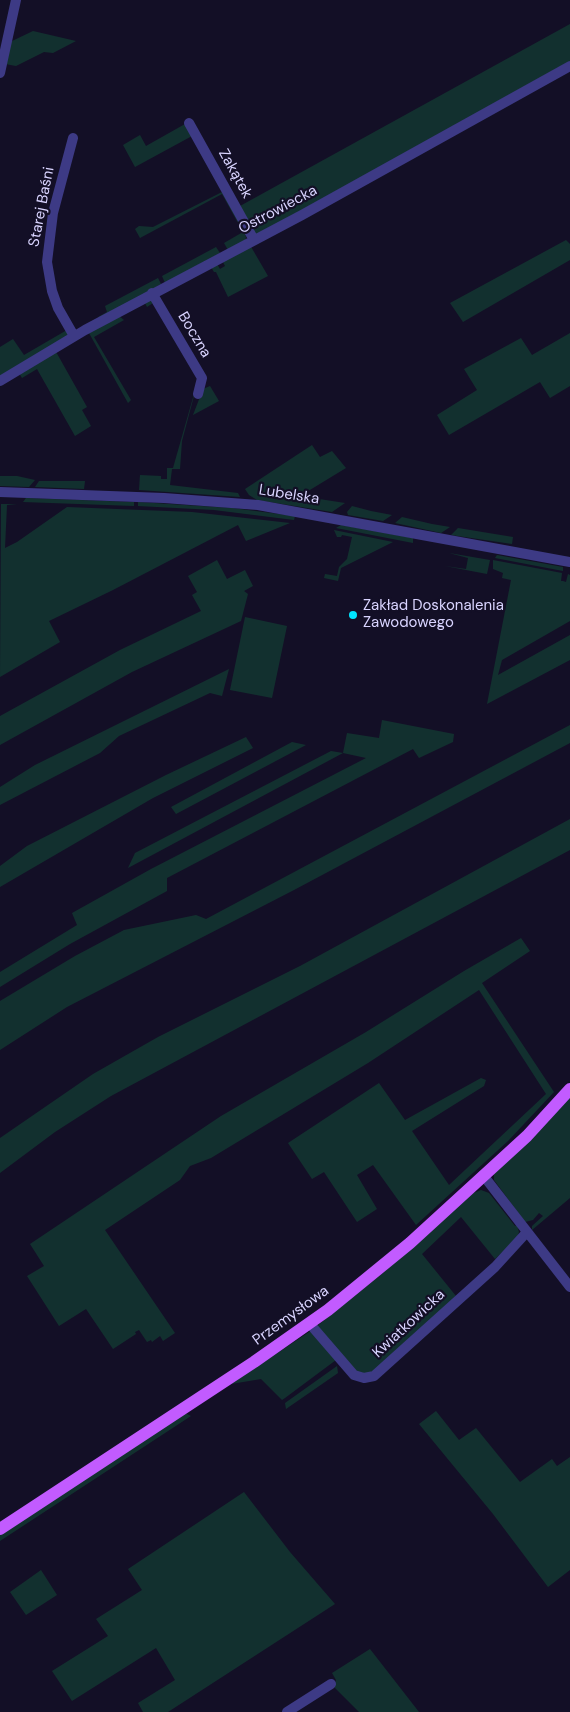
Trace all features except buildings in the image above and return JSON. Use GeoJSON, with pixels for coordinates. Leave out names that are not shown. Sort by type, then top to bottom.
{"type":"FeatureCollection","features":[{"type":"Feature","properties":{"kind":"main road","name":"Przemysłowa"},"geometry":{"type":"LineString","coordinates":[[0,1529],[310,1324],[396,1255],[527,1136],[570,1089]]}},
{"type":"Feature","properties":{"kind":"street"},"geometry":{"type":"LineString","coordinates":[[0,73],[16,0]]}},
{"type":"Feature","properties":{"kind":"street","name":"Ostrowiecka"},"geometry":{"type":"LineString","coordinates":[[0,381],[74,336],[254,240],[570,66]]}},
{"type":"Feature","properties":{"kind":"street","name":"Zakątek"},"geometry":{"type":"LineString","coordinates":[[189,123],[254,240]]}},
{"type":"Feature","properties":{"kind":"street","name":"Starej Baśni"},"geometry":{"type":"LineString","coordinates":[[73,138],[53,213],[47,262],[52,291],[58,308],[74,336]]}},
{"type":"Feature","properties":{"kind":"street","name":"Boczna"},"geometry":{"type":"LineString","coordinates":[[152,293],[202,378],[198,394]]}},
{"type":"Feature","properties":{"kind":"street","name":"Lubelska"},"geometry":{"type":"LineString","coordinates":[[0,492],[164,498],[258,506],[570,562]]}},
{"type":"Feature","properties":{"kind":"street"},"geometry":{"type":"LineString","coordinates":[[483,1175],[570,1286]]}},
{"type":"Feature","properties":{"kind":"street","name":"Kwiatkowicka"},"geometry":{"type":"LineString","coordinates":[[310,1324],[354,1374],[364,1378],[374,1376],[495,1267],[527,1232]]}},
{"type":"Feature","properties":{"kind":"street"},"geometry":{"type":"LineString","coordinates":[[287,1712],[331,1684]]}},
{"type":"Feature","properties":{"kind":"green space"},"geometry":{"type":"Polygon","coordinates":[[[570,24],[570,61],[255,236],[240,206],[570,24]]]}},
{"type":"Feature","properties":{"kind":"green space"},"geometry":{"type":"Polygon","coordinates":[[[33,31],[76,41],[53,53],[44,52],[16,66],[5,64],[10,42],[33,31]]]}},
{"type":"Feature","properties":{"kind":"green space"},"geometry":{"type":"Polygon","coordinates":[[[185,124],[192,136],[135,167],[123,145],[140,135],[146,146],[185,124]]]}},
{"type":"Feature","properties":{"kind":"green space"},"geometry":{"type":"Polygon","coordinates":[[[222,192],[245,231],[246,238],[244,242],[228,250],[224,243],[243,232],[222,194],[140,238],[135,229],[139,226],[153,227],[222,192]]]}},
{"type":"Feature","properties":{"kind":"green space"},"geometry":{"type":"Polygon","coordinates":[[[566,240],[570,244],[570,260],[463,322],[450,303],[566,240]]]}},
{"type":"Feature","properties":{"kind":"green space"},"geometry":{"type":"Polygon","coordinates":[[[250,245],[268,276],[228,297],[216,272],[211,267],[216,262],[220,269],[225,266],[222,260],[250,245]]]}},
{"type":"Feature","properties":{"kind":"green space"},"geometry":{"type":"Polygon","coordinates":[[[216,247],[220,253],[165,283],[162,276],[216,247]]]}},
{"type":"Feature","properties":{"kind":"green space"},"geometry":{"type":"Polygon","coordinates":[[[158,278],[161,284],[100,320],[98,317],[107,312],[105,306],[158,278]]]}},
{"type":"Feature","properties":{"kind":"green space"},"geometry":{"type":"Polygon","coordinates":[[[152,300],[199,377],[182,441],[180,469],[172,469],[170,485],[238,493],[240,497],[139,490],[140,475],[161,476],[161,479],[167,479],[167,468],[173,468],[198,380],[153,303],[147,307],[144,301],[152,300]]]}},
{"type":"Feature","properties":{"kind":"green space"},"geometry":{"type":"Polygon","coordinates":[[[119,316],[124,320],[94,337],[131,400],[128,403],[89,333],[119,316]]]}},
{"type":"Feature","properties":{"kind":"green space"},"geometry":{"type":"Polygon","coordinates":[[[67,330],[69,335],[0,378],[0,347],[13,339],[24,355],[67,330]]]}},
{"type":"Feature","properties":{"kind":"green space"},"geometry":{"type":"Polygon","coordinates":[[[570,333],[570,386],[550,398],[540,382],[449,435],[437,415],[477,390],[464,369],[521,338],[532,355],[570,333]]]}},
{"type":"Feature","properties":{"kind":"green space"},"geometry":{"type":"Polygon","coordinates":[[[55,350],[87,407],[82,410],[91,426],[75,436],[37,369],[22,378],[19,373],[55,350]]]}},
{"type":"Feature","properties":{"kind":"green space"},"geometry":{"type":"Polygon","coordinates":[[[210,386],[219,401],[193,415],[203,389],[210,386]]]}},
{"type":"Feature","properties":{"kind":"green space"},"geometry":{"type":"Polygon","coordinates":[[[312,445],[320,457],[332,451],[346,468],[300,496],[345,503],[332,512],[257,500],[249,495],[245,489],[312,445]]]}},
{"type":"Feature","properties":{"kind":"green space"},"geometry":{"type":"Polygon","coordinates":[[[0,476],[17,476],[35,480],[29,487],[0,486],[0,476]]]}},
{"type":"Feature","properties":{"kind":"green space"},"geometry":{"type":"Polygon","coordinates":[[[39,481],[85,481],[84,489],[35,487],[39,481]]]}},
{"type":"Feature","properties":{"kind":"green space"},"geometry":{"type":"Polygon","coordinates":[[[26,498],[134,502],[134,506],[23,502],[26,498]]]}},
{"type":"Feature","properties":{"kind":"green space"},"geometry":{"type":"Polygon","coordinates":[[[138,502],[232,508],[295,516],[294,520],[214,510],[138,506],[138,502]]]}},
{"type":"Feature","properties":{"kind":"green space"},"geometry":{"type":"Polygon","coordinates":[[[1,504],[17,504],[7,505],[5,548],[17,542],[67,507],[192,512],[290,523],[246,541],[238,525],[49,621],[60,642],[0,677],[1,504]]]}},
{"type":"Feature","properties":{"kind":"green space"},"geometry":{"type":"Polygon","coordinates":[[[352,506],[392,515],[383,521],[348,515],[347,512],[352,506]]]}},
{"type":"Feature","properties":{"kind":"green space"},"geometry":{"type":"Polygon","coordinates":[[[402,517],[450,527],[441,533],[395,523],[402,517]]]}},
{"type":"Feature","properties":{"kind":"green space"},"geometry":{"type":"Polygon","coordinates":[[[341,525],[413,538],[413,543],[336,528],[341,525]]]}},
{"type":"Feature","properties":{"kind":"green space"},"geometry":{"type":"Polygon","coordinates":[[[458,528],[513,537],[512,544],[451,535],[458,528]]]}},
{"type":"Feature","properties":{"kind":"green space"},"geometry":{"type":"Polygon","coordinates":[[[334,530],[393,542],[341,568],[338,581],[324,578],[325,574],[337,576],[339,567],[347,559],[352,537],[342,535],[337,537],[334,530]]]}},
{"type":"Feature","properties":{"kind":"green space"},"geometry":{"type":"Polygon","coordinates":[[[449,553],[490,560],[487,574],[445,566],[466,569],[468,558],[449,553]]]}},
{"type":"Feature","properties":{"kind":"green space"},"geometry":{"type":"Polygon","coordinates":[[[497,555],[563,567],[563,571],[495,558],[497,555]]]}},
{"type":"Feature","properties":{"kind":"green space"},"geometry":{"type":"Polygon","coordinates":[[[217,560],[227,579],[245,570],[253,586],[244,591],[248,594],[241,621],[132,672],[0,745],[0,716],[120,650],[201,611],[192,595],[197,592],[188,576],[217,560]]]}},
{"type":"Feature","properties":{"kind":"green space"},"geometry":{"type":"Polygon","coordinates":[[[493,560],[562,573],[561,581],[566,582],[568,574],[570,575],[570,621],[502,660],[498,675],[570,635],[570,660],[487,704],[511,580],[502,578],[503,573],[493,569],[493,560]]]}},
{"type":"Feature","properties":{"kind":"green space"},"geometry":{"type":"Polygon","coordinates":[[[245,617],[287,626],[272,698],[230,690],[245,617]]]}},
{"type":"Feature","properties":{"kind":"green space"},"geometry":{"type":"Polygon","coordinates":[[[229,669],[222,696],[210,693],[119,736],[100,753],[0,805],[0,787],[35,765],[229,669]]]}},
{"type":"Feature","properties":{"kind":"green space"},"geometry":{"type":"Polygon","coordinates":[[[382,720],[454,734],[453,742],[419,758],[413,749],[167,878],[167,891],[70,944],[0,987],[0,972],[77,925],[72,913],[151,869],[366,758],[343,753],[347,733],[379,738],[382,720]]]}},
{"type":"Feature","properties":{"kind":"green space"},"geometry":{"type":"Polygon","coordinates":[[[570,725],[570,743],[294,890],[67,1007],[0,1050],[0,1001],[75,956],[124,930],[196,915],[206,919],[570,725]]]}},
{"type":"Feature","properties":{"kind":"green space"},"geometry":{"type":"Polygon","coordinates":[[[246,737],[253,748],[153,798],[0,887],[0,866],[27,846],[166,775],[246,737]]]}},
{"type":"Feature","properties":{"kind":"green space"},"geometry":{"type":"Polygon","coordinates":[[[292,742],[306,745],[176,814],[171,807],[292,742]]]}},
{"type":"Feature","properties":{"kind":"green space"},"geometry":{"type":"Polygon","coordinates":[[[331,751],[343,753],[128,868],[135,853],[331,751]]]}},
{"type":"Feature","properties":{"kind":"green space"},"geometry":{"type":"Polygon","coordinates":[[[570,819],[570,850],[111,1096],[55,1132],[0,1173],[0,1138],[93,1074],[158,1037],[300,966],[570,819]]]}},
{"type":"Feature","properties":{"kind":"green space"},"geometry":{"type":"Polygon","coordinates":[[[521,938],[530,951],[482,983],[554,1092],[508,1141],[416,1225],[373,1165],[357,1175],[377,1209],[357,1222],[324,1172],[312,1179],[288,1143],[379,1083],[405,1120],[481,1078],[486,1080],[484,1086],[412,1131],[449,1185],[546,1094],[479,990],[368,1063],[211,1158],[190,1166],[180,1180],[105,1230],[175,1333],[163,1341],[160,1336],[152,1342],[151,1340],[147,1342],[139,1330],[113,1349],[86,1309],[59,1326],[27,1276],[44,1266],[30,1244],[221,1116],[366,1032],[521,938]]]}},
{"type":"Feature","properties":{"kind":"green space"},"geometry":{"type":"Polygon","coordinates":[[[570,1097],[570,1198],[532,1230],[532,1226],[543,1216],[539,1213],[533,1220],[525,1222],[494,1180],[494,1174],[570,1097]]]}},
{"type":"Feature","properties":{"kind":"green space"},"geometry":{"type":"Polygon","coordinates":[[[481,1190],[489,1193],[515,1226],[517,1225],[519,1232],[517,1238],[495,1259],[461,1217],[422,1254],[456,1296],[376,1372],[360,1375],[317,1326],[383,1273],[471,1194],[481,1190]]]}},
{"type":"Feature","properties":{"kind":"green space"},"geometry":{"type":"Polygon","coordinates":[[[309,1332],[312,1332],[336,1360],[282,1400],[261,1379],[231,1384],[309,1332]]]}},
{"type":"Feature","properties":{"kind":"green space"},"geometry":{"type":"Polygon","coordinates":[[[337,1366],[338,1373],[286,1409],[285,1403],[337,1366]]]}},
{"type":"Feature","properties":{"kind":"green space"},"geometry":{"type":"Polygon","coordinates":[[[436,1411],[459,1440],[476,1428],[520,1482],[552,1459],[557,1466],[570,1457],[570,1570],[548,1587],[493,1514],[419,1424],[436,1411]]]}},
{"type":"Feature","properties":{"kind":"green space"},"geometry":{"type":"Polygon","coordinates":[[[185,1413],[191,1416],[0,1541],[0,1535],[185,1413]]]}},
{"type":"Feature","properties":{"kind":"green space"},"geometry":{"type":"Polygon","coordinates":[[[244,1492],[290,1552],[335,1604],[168,1712],[143,1712],[138,1703],[175,1680],[156,1648],[72,1701],[52,1671],[108,1636],[96,1619],[142,1590],[128,1569],[244,1492]]]}},
{"type":"Feature","properties":{"kind":"green space"},"geometry":{"type":"Polygon","coordinates":[[[41,1570],[57,1595],[26,1615],[10,1592],[41,1570]]]}},
{"type":"Feature","properties":{"kind":"green space"},"geometry":{"type":"Polygon","coordinates":[[[370,1649],[419,1712],[359,1712],[334,1687],[336,1680],[332,1673],[370,1649]]]}},
{"type":"Feature","properties":{"kind":"place","name":"Zakład Doskonalenia Zawodowego"},"geometry":{"type":"Point","coordinates":[353,615]}}]}
